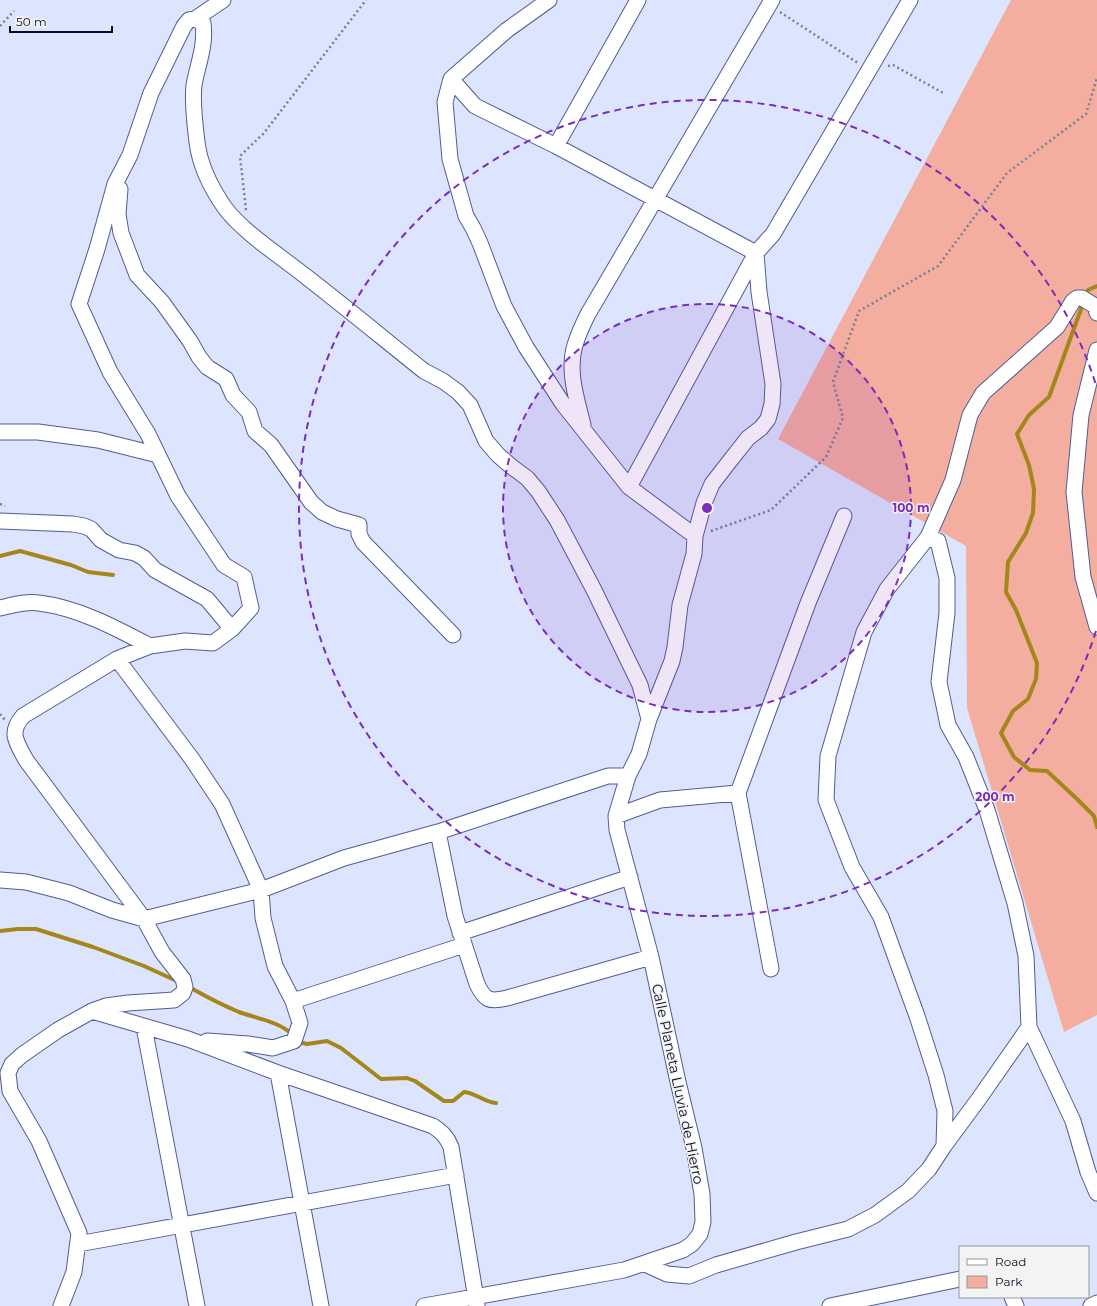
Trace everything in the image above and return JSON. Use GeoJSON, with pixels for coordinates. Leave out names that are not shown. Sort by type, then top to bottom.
{"type":"FeatureCollection","features":[{"type":"Feature","properties":{"kind":"street"},"geometry":{"type":"LineString","coordinates":[[61,1306],[74,1272],[79,1233],[39,1142],[10,1091],[8,1073],[12,1064],[22,1055],[58,1030],[92,1011],[106,1006],[128,1003],[174,1000],[183,993],[185,987],[183,979],[162,952],[144,919],[26,760],[15,739],[15,730],[18,722],[23,716],[118,659],[150,646],[185,641],[213,643],[232,629],[251,608],[244,577],[224,565],[178,496],[148,434],[110,372],[79,304],[97,249],[115,184],[130,154],[152,93],[175,42],[189,20],[195,19],[223,0]]}},
{"type":"Feature","properties":{"kind":"street"},"geometry":{"type":"LineString","coordinates":[[549,0],[507,30],[451,79],[445,102],[450,152],[466,216],[476,233],[507,313],[526,347],[563,404],[629,487],[695,536]]}},
{"type":"Feature","properties":{"kind":"street"},"geometry":{"type":"LineString","coordinates":[[556,146],[638,0]]}},
{"type":"Feature","properties":{"kind":"street"},"geometry":{"type":"LineString","coordinates":[[629,487],[756,253],[773,234],[910,0]]}},
{"type":"Feature","properties":{"kind":"street"},"geometry":{"type":"LineString","coordinates":[[585,430],[571,369],[574,346],[588,314],[771,3]]}},
{"type":"Feature","properties":{"kind":"street"},"geometry":{"type":"LineString","coordinates":[[195,19],[203,23],[204,31],[204,42],[194,86],[197,143],[202,165],[212,186],[226,209],[248,231],[424,371],[443,381],[458,392],[470,405],[486,441],[498,455],[527,478],[538,491],[557,520],[594,590],[640,685],[649,719]]}},
{"type":"Feature","properties":{"kind":"street"},"geometry":{"type":"LineString","coordinates":[[451,79],[475,106],[556,146],[756,253]]}},
{"type":"Feature","properties":{"kind":"street"},"geometry":{"type":"LineString","coordinates":[[125,164],[120,187],[118,214],[121,233],[136,275],[162,302],[207,367],[226,379],[233,395],[249,412],[255,431],[271,445],[311,502],[322,512],[337,519],[359,525],[359,534],[363,542],[453,635]]}},
{"type":"Feature","properties":{"kind":"street"},"geometry":{"type":"LineString","coordinates":[[616,816],[628,776],[639,754],[649,719],[672,661],[680,605],[694,554],[695,536],[704,503],[712,484],[748,438],[761,428],[768,419],[772,404],[773,384],[759,292],[756,253]]}},
{"type":"Feature","properties":{"kind":"street"},"geometry":{"type":"LineString","coordinates":[[944,1146],[945,1112],[936,1075],[917,1016],[880,917],[852,867],[826,800],[828,756],[864,632],[887,589],[928,537],[953,480],[970,415],[983,393],[1057,327],[1073,301],[1077,298],[1082,298],[1096,306],[1097,313]]}},
{"type":"Feature","properties":{"kind":"street"},"geometry":{"type":"LineString","coordinates":[[1097,350],[1081,415],[1074,492],[1083,577],[1097,627]]}},
{"type":"Feature","properties":{"kind":"street"},"geometry":{"type":"LineString","coordinates":[[0,432],[38,432],[98,440],[158,455]]}},
{"type":"Feature","properties":{"kind":"street"},"geometry":{"type":"LineString","coordinates":[[771,969],[738,793],[808,603],[844,516]]}},
{"type":"Feature","properties":{"kind":"street"},"geometry":{"type":"LineString","coordinates":[[0,521],[84,526],[91,530],[101,540],[119,550],[135,552],[144,558],[155,570],[207,599],[232,629]]}},
{"type":"Feature","properties":{"kind":"street"},"geometry":{"type":"LineString","coordinates":[[928,537],[938,541],[948,578],[948,613],[940,682],[948,725],[966,757],[987,810],[1015,903],[1026,956],[1029,1027],[1073,1121],[1088,1172],[1097,1193]]}},
{"type":"Feature","properties":{"kind":"street"},"geometry":{"type":"LineString","coordinates":[[0,608],[20,603],[38,602],[61,608],[112,626],[150,646]]}},
{"type":"Feature","properties":{"kind":"street"},"geometry":{"type":"LineString","coordinates":[[118,659],[192,759],[222,804],[261,890],[264,918],[275,966],[293,1001],[300,1023],[294,1041],[273,1048],[248,1044],[188,1039]]}},
{"type":"Feature","properties":{"kind":"street"},"geometry":{"type":"LineString","coordinates":[[0,880],[26,882],[69,893],[112,910],[144,919],[261,890],[344,858],[438,832],[608,776],[628,776]]}},
{"type":"Feature","properties":{"kind":"street"},"geometry":{"type":"LineString","coordinates":[[616,816],[660,800],[738,793]]}},
{"type":"Feature","properties":{"kind":"street","name":"Calle Planeta Lluvia de Hierro"},"geometry":{"type":"LineString","coordinates":[[424,1306],[476,1301],[624,1270],[683,1250],[692,1244],[700,1234],[703,1222],[702,1194],[694,1148],[651,957],[617,830],[616,816]]}},
{"type":"Feature","properties":{"kind":"street"},"geometry":{"type":"LineString","coordinates":[[438,832],[455,916],[477,984],[481,993],[488,1000],[497,1001],[651,957]]}},
{"type":"Feature","properties":{"kind":"street"},"geometry":{"type":"LineString","coordinates":[[293,1001],[630,877]]}},
{"type":"Feature","properties":{"kind":"street"},"geometry":{"type":"LineString","coordinates":[[92,1011],[188,1039],[278,1073],[433,1126],[442,1131],[448,1138],[451,1147],[476,1301]]}},
{"type":"Feature","properties":{"kind":"street"},"geometry":{"type":"LineString","coordinates":[[144,1027],[197,1306]]}},
{"type":"Feature","properties":{"kind":"street"},"geometry":{"type":"LineString","coordinates":[[645,1264],[667,1274],[689,1276],[716,1265],[848,1229],[875,1215],[908,1191],[929,1170],[944,1146],[1029,1027]]}},
{"type":"Feature","properties":{"kind":"street"},"geometry":{"type":"LineString","coordinates":[[278,1073],[321,1306]]}},
{"type":"Feature","properties":{"kind":"street"},"geometry":{"type":"LineString","coordinates":[[78,1244],[456,1175]]}},
{"type":"Feature","properties":{"kind":"street"},"geometry":{"type":"LineString","coordinates":[[830,1306],[959,1279]]}},
{"type":"Feature","properties":{"kind":"street"},"geometry":{"type":"LineString","coordinates":[[1091,1306],[1097,1303]]}},
{"type":"Feature","properties":{"kind":"path"},"geometry":{"type":"LineString","coordinates":[[248,231],[240,156],[264,133],[366,0]]}},
{"type":"Feature","properties":{"kind":"path"},"geometry":{"type":"LineString","coordinates":[[771,3],[869,70],[893,65],[945,94]]}},
{"type":"Feature","properties":{"kind":"path"},"geometry":{"type":"LineString","coordinates":[[0,26],[14,11]]}},
{"type":"Feature","properties":{"kind":"path"},"geometry":{"type":"LineString","coordinates":[[695,536],[771,510],[826,458],[843,418],[833,382],[859,311],[938,266],[1008,173],[1086,114],[1097,78]]}},
{"type":"Feature","properties":{"kind":"green space"},"geometry":{"type":"Polygon","coordinates":[[[1011,0],[1097,0],[1097,1015],[1064,1032],[967,708],[966,546],[778,439],[1011,0]]]}},
{"type":"Feature","properties":{"kind":"waterway"},"geometry":{"type":"LineString","coordinates":[[1097,286],[1088,290],[1049,397],[1029,415],[1017,434],[1029,465],[1034,489],[1033,513],[1026,533],[1008,562],[1006,592],[1016,610],[1037,663],[1036,679],[1028,699],[1013,711],[1001,733],[1014,757],[1030,770],[1047,771],[1094,816],[1097,827]]}},
{"type":"Feature","properties":{"kind":"waterway"},"geometry":{"type":"LineString","coordinates":[[0,556],[20,551],[71,565],[88,572],[113,575]]}},
{"type":"Feature","properties":{"kind":"waterway"},"geometry":{"type":"LineString","coordinates":[[0,931],[36,929],[93,947],[144,966],[179,982]]}},
{"type":"Feature","properties":{"kind":"waterway"},"geometry":{"type":"LineString","coordinates":[[189,987],[239,1012],[281,1026],[293,1035]]}},
{"type":"Feature","properties":{"kind":"waterway"},"geometry":{"type":"LineString","coordinates":[[297,1040],[307,1044],[327,1041],[341,1048],[381,1079],[407,1078],[415,1081],[444,1101],[453,1101],[464,1092],[496,1103]]}}]}
